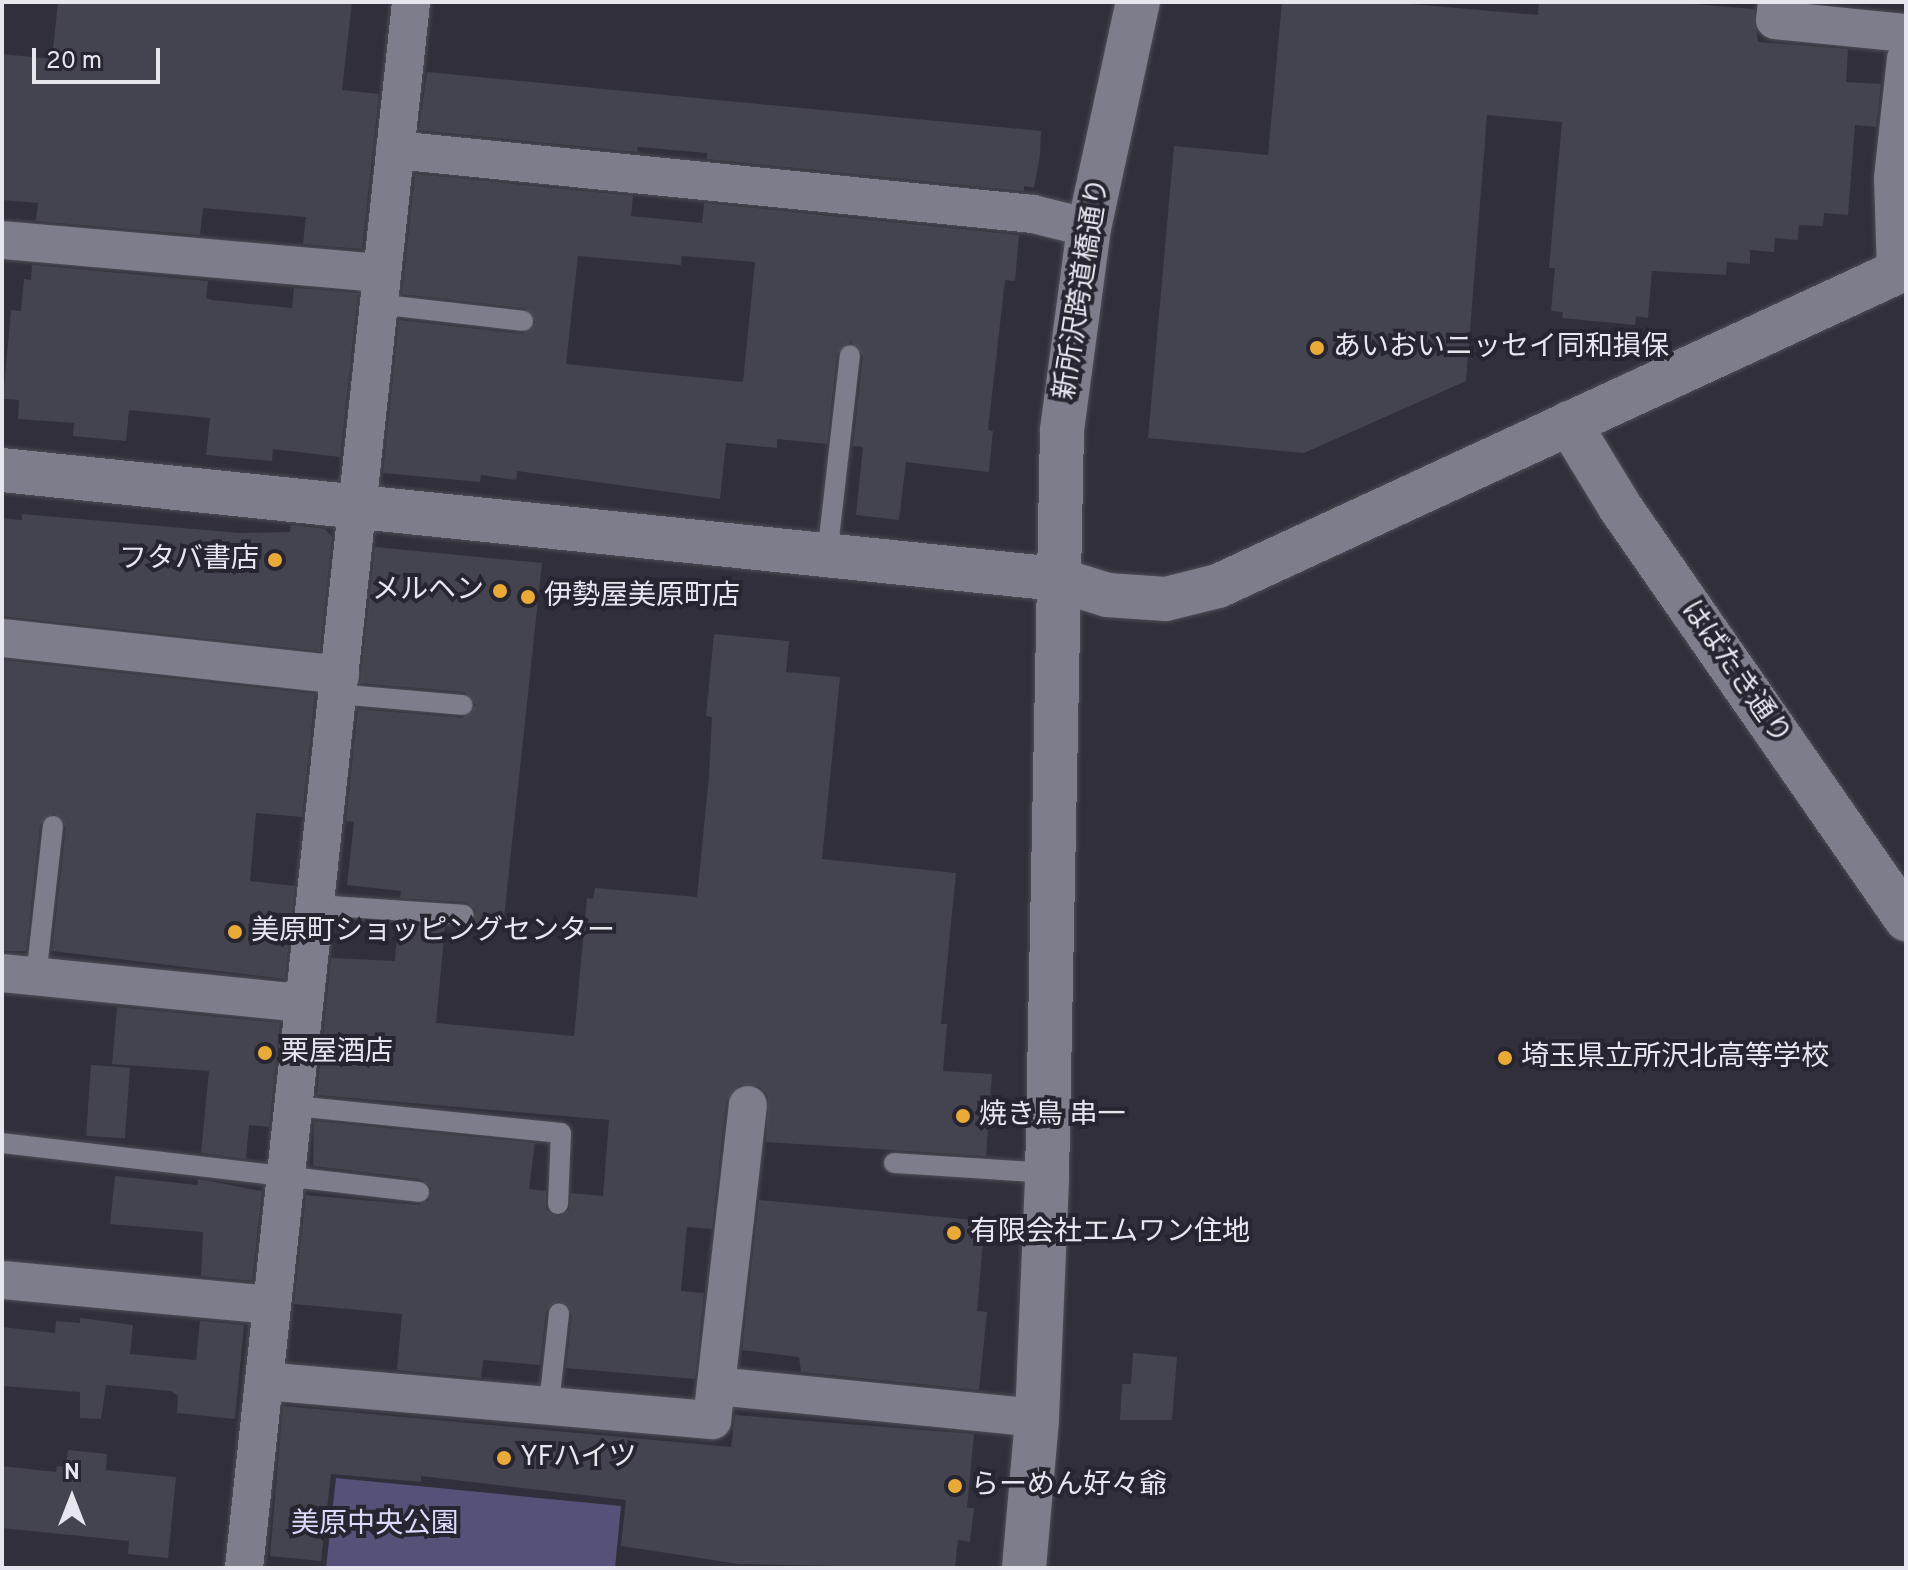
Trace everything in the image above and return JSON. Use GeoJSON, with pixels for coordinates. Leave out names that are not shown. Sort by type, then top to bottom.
{"type":"FeatureCollection","features":[{"type":"Feature","properties":{"kind":"street"},"geometry":{"type":"LineString","coordinates":[[244,1568],[411,2]]}},
{"type":"Feature","properties":{"kind":"street","name":"新所沢跨道橋通り"},"geometry":{"type":"LineString","coordinates":[[1024,1568],[1037,1418],[1047,1173],[1056,579],[1062,430],[1089,228],[1138,2]]}},
{"type":"Feature","properties":{"kind":"street"},"geometry":{"type":"LineString","coordinates":[[1777,2],[1775,20],[1906,33]]}},
{"type":"Feature","properties":{"kind":"street"},"geometry":{"type":"LineString","coordinates":[[2,470],[1056,579],[1107,595],[1166,599],[1218,586],[1901,270],[1893,178],[1906,59]]}},
{"type":"Feature","properties":{"kind":"street"},"geometry":{"type":"LineString","coordinates":[[395,150],[1033,214],[1089,228]]}},
{"type":"Feature","properties":{"kind":"street"},"geometry":{"type":"LineString","coordinates":[[2,240],[379,288]]}},
{"type":"Feature","properties":{"kind":"street","name":"はばたき通り"},"geometry":{"type":"LineString","coordinates":[[1569,423],[1620,507],[1906,919]]}},
{"type":"Feature","properties":{"kind":"street"},"geometry":{"type":"LineString","coordinates":[[2,638],[338,685]]}},
{"type":"Feature","properties":{"kind":"street"},"geometry":{"type":"LineString","coordinates":[[19,975],[302,1003]]}},
{"type":"Feature","properties":{"kind":"street"},"geometry":{"type":"LineString","coordinates":[[264,1381],[712,1420],[748,1105]]}},
{"type":"Feature","properties":{"kind":"street"},"geometry":{"type":"LineString","coordinates":[[2,1280],[270,1305]]}},
{"type":"Feature","properties":{"kind":"street"},"geometry":{"type":"LineString","coordinates":[[716,1386],[1037,1418]]}},
{"type":"Feature","properties":{"kind":"lane"},"geometry":{"type":"LineString","coordinates":[[379,288],[523,321]]}},
{"type":"Feature","properties":{"kind":"lane"},"geometry":{"type":"LineString","coordinates":[[827,556],[850,355]]}},
{"type":"Feature","properties":{"kind":"lane"},"geometry":{"type":"LineString","coordinates":[[338,685],[463,705]]}},
{"type":"Feature","properties":{"kind":"lane"},"geometry":{"type":"LineString","coordinates":[[19,975],[53,826]]}},
{"type":"Feature","properties":{"kind":"lane"},"geometry":{"type":"LineString","coordinates":[[315,905],[464,915]]}},
{"type":"Feature","properties":{"kind":"lane"},"geometry":{"type":"LineString","coordinates":[[295,1106],[561,1133],[558,1204]]}},
{"type":"Feature","properties":{"kind":"lane"},"geometry":{"type":"LineString","coordinates":[[2,1143],[285,1173],[419,1192]]}},
{"type":"Feature","properties":{"kind":"lane"},"geometry":{"type":"LineString","coordinates":[[894,1163],[1047,1173]]}},
{"type":"Feature","properties":{"kind":"lane"},"geometry":{"type":"LineString","coordinates":[[549,1404],[559,1314]]}},
{"type":"Feature","properties":{"kind":"green space","name":"美原中央公園"},"geometry":{"type":"Polygon","coordinates":[[[336,1478],[621,1506],[615,1568],[326,1568],[336,1478]]]}},
{"type":"Feature","properties":{"kind":"building"},"geometry":{"type":"Polygon","coordinates":[[[58,2],[352,2],[342,90],[379,94],[362,249],[303,244],[306,217],[203,208],[200,235],[36,221],[38,203],[2,200],[2,54],[52,59],[58,2]]]}},
{"type":"Feature","properties":{"kind":"building"},"geometry":{"type":"Polygon","coordinates":[[[1282,2],[1387,2],[1538,15],[1539,2],[1669,2],[1754,9],[1758,42],[1848,49],[1846,82],[1881,84],[1876,127],[1855,125],[1848,215],[1824,213],[1823,226],[1799,225],[1798,240],[1775,238],[1774,252],[1750,250],[1750,264],[1727,262],[1726,275],[1652,271],[1648,318],[1636,316],[1635,325],[1562,318],[1563,312],[1551,311],[1555,268],[1549,268],[1562,122],[1487,115],[1466,381],[1304,453],[1148,438],[1174,146],[1268,155],[1282,2]]]}},
{"type":"Feature","properties":{"kind":"building"},"geometry":{"type":"Polygon","coordinates":[[[427,72],[1041,131],[1040,155],[1034,188],[1024,186],[1024,191],[707,159],[707,153],[638,147],[637,152],[419,130],[427,72]]]}},
{"type":"Feature","properties":{"kind":"building"},"geometry":{"type":"Polygon","coordinates":[[[415,174],[633,196],[631,216],[702,223],[704,203],[1019,235],[1015,281],[1005,280],[988,430],[993,431],[989,472],[906,462],[899,520],[856,515],[863,447],[853,446],[863,356],[851,342],[837,354],[827,444],[777,439],[777,448],[726,443],[720,499],[517,471],[516,480],[481,475],[480,482],[383,473],[399,320],[522,334],[536,322],[524,308],[402,294],[415,174]],[[578,256],[566,364],[743,382],[755,262],[682,256],[681,265],[578,256]]]}},
{"type":"Feature","properties":{"kind":"building"},"geometry":{"type":"Polygon","coordinates":[[[32,265],[208,281],[206,298],[212,300],[292,308],[294,288],[358,293],[340,457],[273,449],[272,461],[206,455],[210,418],[129,410],[126,441],[73,436],[74,423],[18,419],[19,400],[3,399],[11,310],[21,311],[24,279],[31,280],[32,265]]]}},
{"type":"Feature","properties":{"kind":"building"},"geometry":{"type":"Polygon","coordinates":[[[22,514],[240,533],[290,532],[291,525],[325,529],[332,537],[320,651],[2,616],[2,518],[22,520],[22,514]]]}},
{"type":"Feature","properties":{"kind":"building"},"geometry":{"type":"Polygon","coordinates":[[[375,547],[542,563],[503,927],[473,924],[476,910],[466,902],[400,898],[401,891],[347,885],[354,822],[346,821],[358,709],[462,718],[476,705],[464,692],[360,683],[375,547]]]}},
{"type":"Feature","properties":{"kind":"building"},"geometry":{"type":"Polygon","coordinates":[[[714,634],[789,641],[786,672],[840,677],[822,859],[956,873],[941,1024],[947,1024],[943,1071],[992,1074],[986,1156],[766,1142],[768,1096],[760,1087],[740,1085],[726,1102],[712,1229],[687,1227],[681,1291],[704,1293],[695,1379],[566,1368],[572,1315],[560,1301],[546,1312],[540,1365],[483,1360],[481,1378],[397,1370],[402,1314],[294,1304],[306,1195],[418,1205],[429,1200],[431,1188],[421,1179],[313,1166],[314,1121],[535,1143],[529,1189],[546,1191],[546,1209],[558,1217],[569,1210],[571,1193],[603,1196],[609,1120],[317,1095],[331,958],[395,961],[398,924],[445,927],[436,1023],[574,1036],[587,898],[593,899],[595,888],[697,897],[709,776],[712,717],[706,716],[714,634]]]}},
{"type":"Feature","properties":{"kind":"building"},"geometry":{"type":"Polygon","coordinates":[[[2,660],[315,694],[302,817],[256,813],[250,881],[295,886],[285,979],[52,951],[66,827],[54,813],[40,825],[26,951],[2,951],[2,660]]]}},
{"type":"Feature","properties":{"kind":"building"},"geometry":{"type":"Polygon","coordinates":[[[117,1007],[280,1023],[269,1127],[249,1125],[246,1159],[201,1153],[209,1071],[112,1064],[117,1007]]]}},
{"type":"Feature","properties":{"kind":"building"},"geometry":{"type":"Polygon","coordinates":[[[91,1065],[130,1068],[125,1139],[86,1136],[91,1065]]]}},
{"type":"Feature","properties":{"kind":"building"},"geometry":{"type":"Polygon","coordinates":[[[115,1176],[197,1185],[198,1179],[262,1191],[252,1281],[201,1276],[203,1232],[110,1224],[115,1176]]]}},
{"type":"Feature","properties":{"kind":"building"},"geometry":{"type":"Polygon","coordinates":[[[759,1200],[985,1221],[977,1311],[987,1312],[979,1390],[801,1372],[799,1357],[742,1350],[759,1200]]]}},
{"type":"Feature","properties":{"kind":"building"},"geometry":{"type":"Polygon","coordinates":[[[80,1318],[133,1325],[130,1354],[196,1360],[200,1321],[244,1325],[235,1419],[177,1413],[178,1396],[171,1391],[106,1385],[101,1419],[80,1418],[80,1392],[2,1386],[2,1327],[55,1333],[56,1321],[80,1323],[80,1318]]]}},
{"type":"Feature","properties":{"kind":"building"},"geometry":{"type":"Polygon","coordinates":[[[1133,1353],[1177,1357],[1172,1420],[1120,1420],[1122,1384],[1131,1384],[1133,1353]]]}},
{"type":"Feature","properties":{"kind":"building"},"geometry":{"type":"Polygon","coordinates":[[[283,1406],[731,1447],[735,1415],[974,1434],[967,1508],[974,1508],[970,1542],[958,1540],[955,1568],[739,1564],[621,1546],[626,1500],[421,1476],[421,1482],[331,1474],[321,1561],[270,1556],[283,1406]]]}},
{"type":"Feature","properties":{"kind":"building"},"geometry":{"type":"Polygon","coordinates":[[[68,1450],[107,1454],[106,1470],[176,1477],[168,1558],[128,1554],[129,1541],[2,1528],[2,1466],[56,1472],[57,1466],[66,1467],[68,1450]]]}},
{"type":"Feature","properties":{"kind":"place","name":"あいおいニッセイ同和損保"},"geometry":{"type":"Point","coordinates":[1317,348]}},
{"type":"Feature","properties":{"kind":"place","name":"フタバ書店"},"geometry":{"type":"Point","coordinates":[275,560]}},
{"type":"Feature","properties":{"kind":"place","name":"メルヘン"},"geometry":{"type":"Point","coordinates":[500,591]}},
{"type":"Feature","properties":{"kind":"place","name":"伊勢屋美原町店"},"geometry":{"type":"Point","coordinates":[528,597]}},
{"type":"Feature","properties":{"kind":"place","name":"美原町ショッピングセンター"},"geometry":{"type":"Point","coordinates":[235,932]}},
{"type":"Feature","properties":{"kind":"place","name":"栗屋酒店"},"geometry":{"type":"Point","coordinates":[265,1053]}},
{"type":"Feature","properties":{"kind":"place","name":"埼玉県立所沢北高等学校"},"geometry":{"type":"Point","coordinates":[1505,1058]}},
{"type":"Feature","properties":{"kind":"place","name":"焼き鳥 串一"},"geometry":{"type":"Point","coordinates":[963,1116]}},
{"type":"Feature","properties":{"kind":"place","name":"有限会社エムワン住地"},"geometry":{"type":"Point","coordinates":[954,1233]}},
{"type":"Feature","properties":{"kind":"place","name":"YFハイツ"},"geometry":{"type":"Point","coordinates":[504,1458]}},
{"type":"Feature","properties":{"kind":"place","name":"らーめん好々爺"},"geometry":{"type":"Point","coordinates":[955,1486]}}]}
